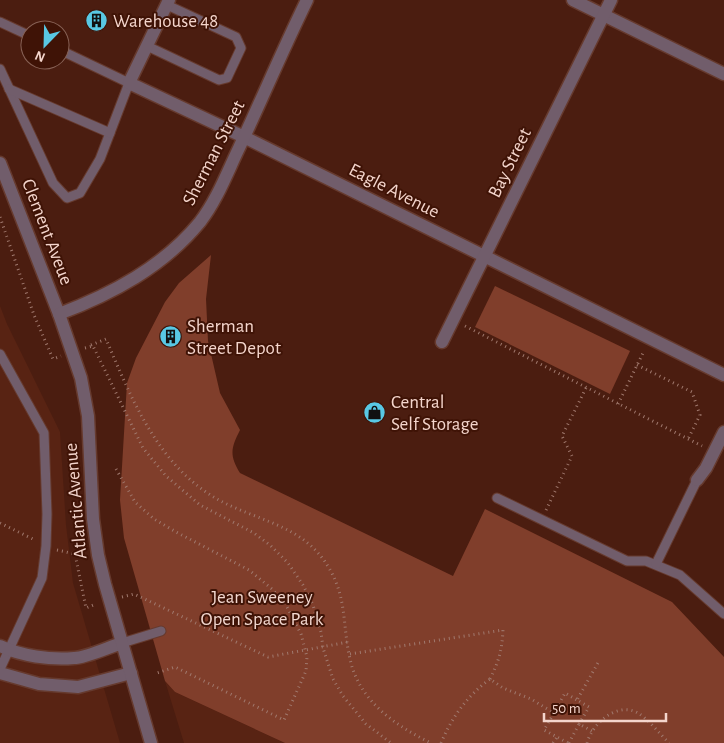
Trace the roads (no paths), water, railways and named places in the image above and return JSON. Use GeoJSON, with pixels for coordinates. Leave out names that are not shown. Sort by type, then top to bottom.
{"type":"FeatureCollection","features":[{"type":"Feature","properties":{"kind":"street","name":"Sherman Street"},"geometry":{"type":"LineString","coordinates":[[58,314],[109,293],[140,275],[176,246],[200,221],[220,189],[307,0]]}},
{"type":"Feature","properties":{"kind":"street"},"geometry":{"type":"LineString","coordinates":[[573,0],[724,74]]}},
{"type":"Feature","properties":{"kind":"street","name":"Bay Street"},"geometry":{"type":"LineString","coordinates":[[442,342],[611,0]]}},
{"type":"Feature","properties":{"kind":"street"},"geometry":{"type":"LineString","coordinates":[[129,83],[168,3]]}},
{"type":"Feature","properties":{"kind":"street","name":"Eagle Avenue"},"geometry":{"type":"LineString","coordinates":[[129,83],[244,137],[724,375]]}},
{"type":"Feature","properties":{"kind":"street","name":"Clement Aveue"},"geometry":{"type":"LineString","coordinates":[[0,164],[58,314]]}},
{"type":"Feature","properties":{"kind":"street","name":"Atlantic Avenue"},"geometry":{"type":"LineString","coordinates":[[58,314],[81,378],[88,416],[93,519],[98,555],[151,743]]}},
{"type":"Feature","properties":{"kind":"street"},"geometry":{"type":"LineString","coordinates":[[696,480],[706,468],[724,432]]}},
{"type":"Feature","properties":{"kind":"street"},"geometry":{"type":"LineString","coordinates":[[5,648],[39,656],[75,658],[122,643]]}},
{"type":"Feature","properties":{"kind":"street"},"geometry":{"type":"LineString","coordinates":[[0,673],[39,684],[78,687],[131,673]]}},
{"type":"Feature","properties":{"kind":"lane"},"geometry":{"type":"LineString","coordinates":[[147,46],[218,80],[227,78],[231,70],[241,48],[236,37],[168,3]]}},
{"type":"Feature","properties":{"kind":"lane"},"geometry":{"type":"LineString","coordinates":[[0,22],[20,31]]}},
{"type":"Feature","properties":{"kind":"lane"},"geometry":{"type":"LineString","coordinates":[[0,69],[54,183],[67,198],[80,193],[100,159],[129,83],[70,55]]}},
{"type":"Feature","properties":{"kind":"lane"},"geometry":{"type":"LineString","coordinates":[[9,89],[110,132]]}},
{"type":"Feature","properties":{"kind":"lane"},"geometry":{"type":"LineString","coordinates":[[0,354],[44,433],[48,514],[42,578],[5,648],[0,669]]}},
{"type":"Feature","properties":{"kind":"lane"},"geometry":{"type":"LineString","coordinates":[[656,564],[696,480]]}},
{"type":"Feature","properties":{"kind":"lane"},"geometry":{"type":"LineString","coordinates":[[497,498],[627,561],[646,561],[680,575],[724,614]]}},
{"type":"Feature","properties":{"kind":"lane"},"geometry":{"type":"LineString","coordinates":[[122,643],[161,631]]}},
{"type":"Feature","properties":{"kind":"place","name":"Warehouse 48"},"geometry":{"type":"Point","coordinates":[97,21]}},
{"type":"Feature","properties":{"kind":"place","name":"Sherman Street Depot"},"geometry":{"type":"Point","coordinates":[171,337]}},
{"type":"Feature","properties":{"kind":"place","name":"Central Self Storage"},"geometry":{"type":"Point","coordinates":[375,413]}},
{"type":"Feature","properties":{"kind":"park label","name":"Jean Sweeney Open Space Park"},"geometry":{"type":"Point","coordinates":[262,608]}}]}
